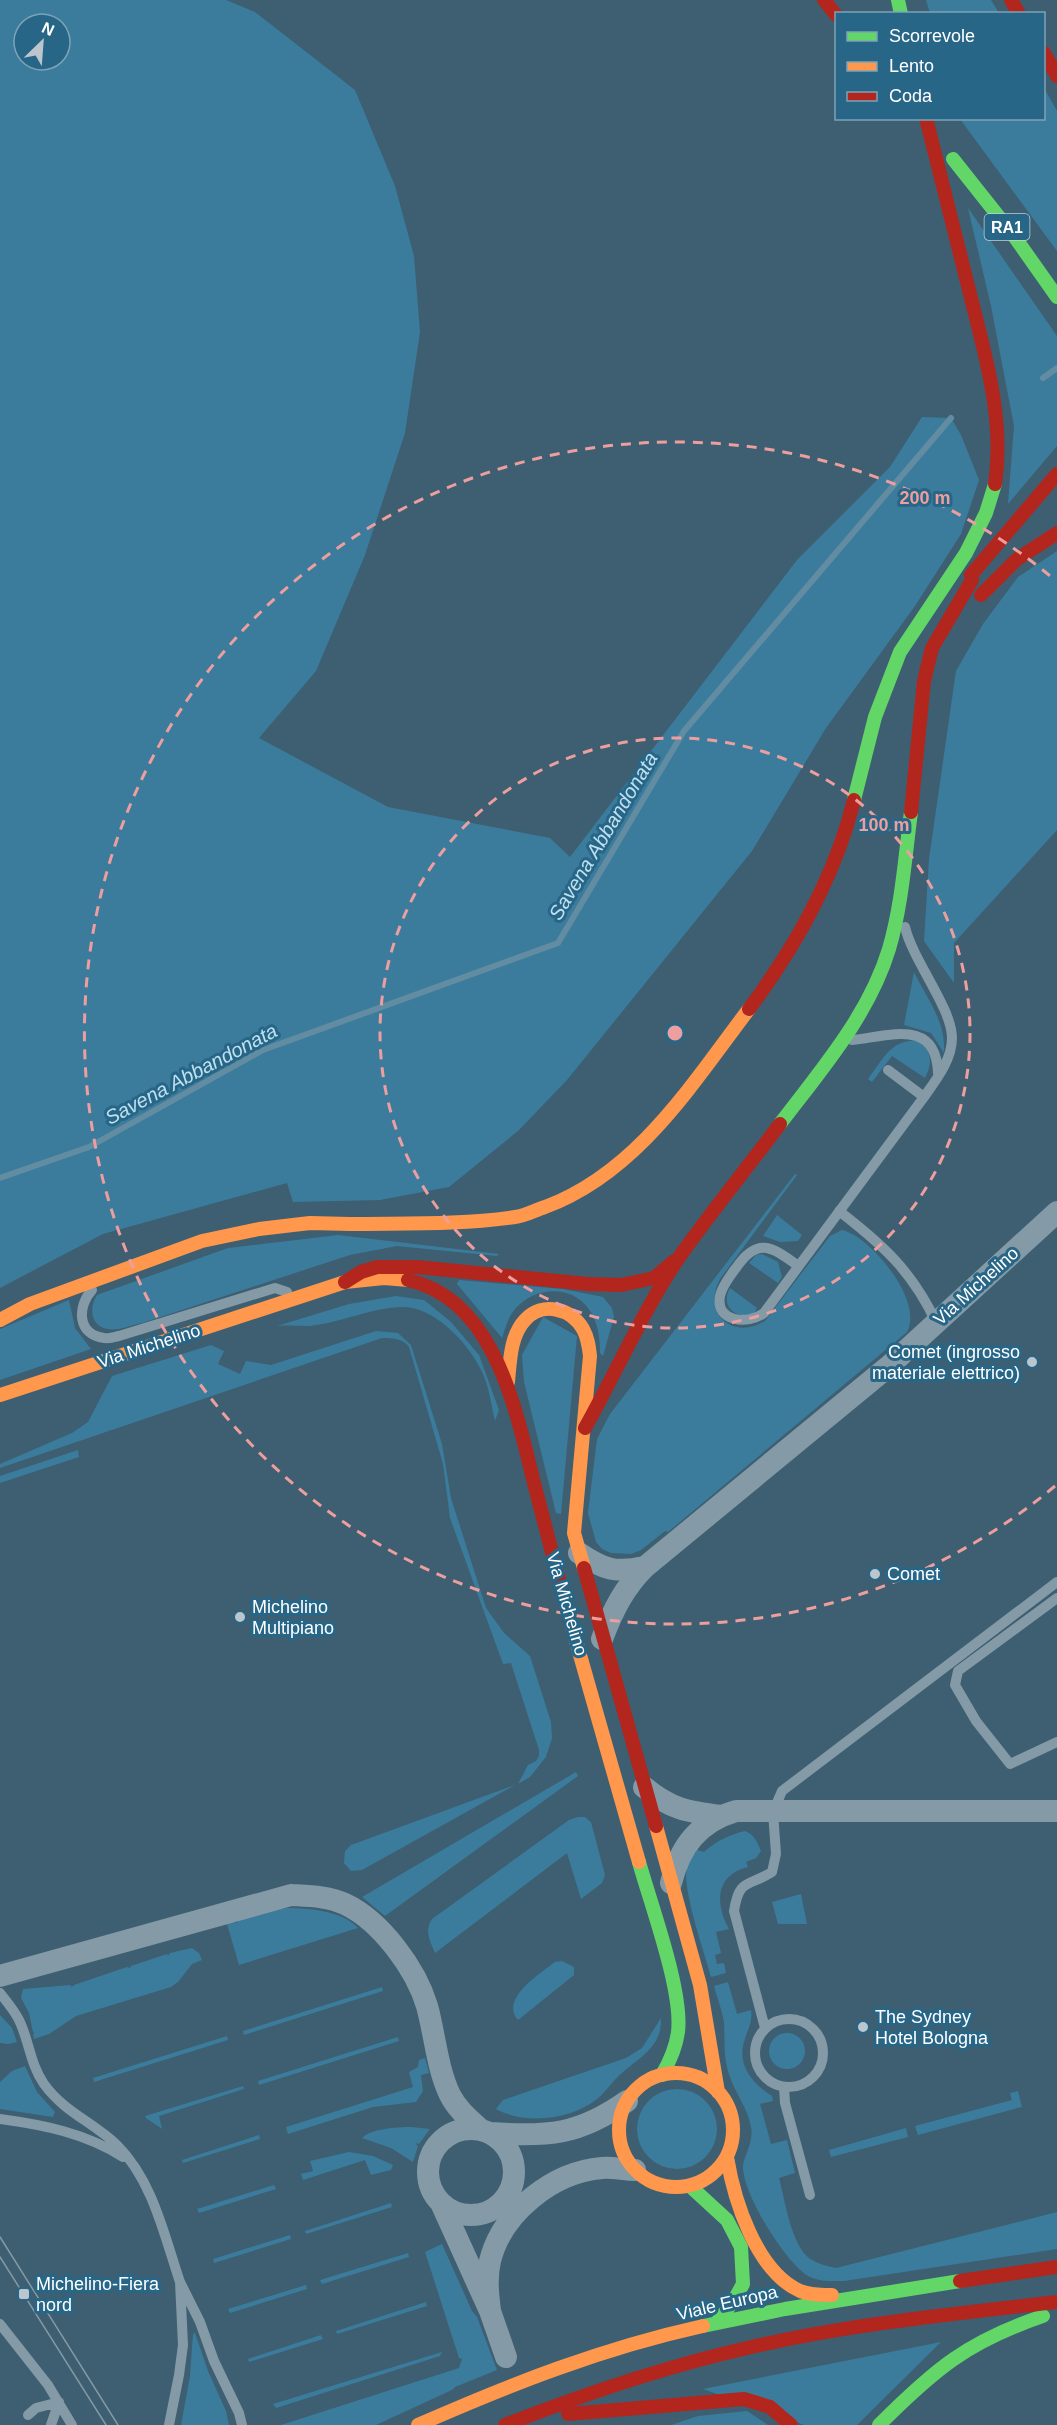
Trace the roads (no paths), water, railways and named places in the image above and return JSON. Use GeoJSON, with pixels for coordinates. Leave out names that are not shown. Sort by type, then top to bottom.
{"type":"FeatureCollection","features":[{"type":"Feature","properties":{"kind":"main road"},"geometry":{"type":"LineString","coordinates":[[824,0],[835,13]]}},
{"type":"Feature","properties":{"kind":"main road"},"geometry":{"type":"LineString","coordinates":[[1045,55],[1057,76]]}},
{"type":"Feature","properties":{"kind":"main road"},"geometry":{"type":"LineString","coordinates":[[880,701],[900,652],[977,534],[994,488],[998,462],[996,412],[965,273],[927,120]]}},
{"type":"Feature","properties":{"kind":"main road","name":"RA1"},"geometry":{"type":"LineString","coordinates":[[953,159],[1014,236],[1057,297]]}},
{"type":"Feature","properties":{"kind":"main road"},"geometry":{"type":"LineString","coordinates":[[880,701],[941,609],[1057,474]]}},
{"type":"Feature","properties":{"kind":"main road"},"geometry":{"type":"LineString","coordinates":[[921,720],[942,651],[972,606],[1008,566],[1038,543],[1057,533]]}},
{"type":"Feature","properties":{"kind":"main road"},"geometry":{"type":"LineString","coordinates":[[585,1428],[619,1366],[642,1317],[680,1256],[843,1041],[876,982],[889,950],[899,902],[924,681],[932,648],[984,560]]}},
{"type":"Feature","properties":{"kind":"main road","name":"Via Michelino"},"geometry":{"type":"LineString","coordinates":[[0,1320],[30,1304],[202,1241],[259,1229],[310,1223],[452,1222],[517,1216],[555,1203],[586,1188],[613,1170],[635,1150],[687,1090],[775,974],[815,907],[847,829],[880,701]]}},
{"type":"Feature","properties":{"kind":"main road"},"geometry":{"type":"LineString","coordinates":[[345,1282],[361,1272],[377,1267],[407,1267],[621,1285],[654,1278],[680,1256]]}},
{"type":"Feature","properties":{"kind":"main road","name":"Via Michelino"},"geometry":{"type":"LineString","coordinates":[[0,1395],[345,1282],[375,1276],[413,1279],[440,1294],[475,1325],[492,1350],[508,1382],[557,1573],[674,1991],[679,2024],[678,2041],[662,2075]]}},
{"type":"Feature","properties":{"kind":"main road","name":"Via Michelino"},"geometry":{"type":"LineString","coordinates":[[508,1382],[511,1354],[517,1333],[525,1320],[545,1308],[573,1314],[587,1337],[590,1356],[585,1428],[573,1533],[704,2003],[711,2061],[718,2091]]}},
{"type":"Feature","properties":{"kind":"main road"},"geometry":{"type":"LineString","coordinates":[[674,2073],[698,2077],[718,2091],[730,2112],[734,2135],[727,2157],[711,2176],[690,2186],[678,2188],[659,2185],[635,2170],[623,2152],[620,2140],[621,2116],[627,2101],[640,2086],[662,2075],[674,2073]]}},
{"type":"Feature","properties":{"kind":"main road"},"geometry":{"type":"LineString","coordinates":[[727,2157],[739,2208],[753,2235],[766,2258],[783,2280],[799,2290],[813,2294],[835,2295],[1057,2267]]}},
{"type":"Feature","properties":{"kind":"main road"},"geometry":{"type":"LineString","coordinates":[[690,2186],[727,2220],[741,2247],[744,2266],[743,2284],[733,2302],[717,2322]]}},
{"type":"Feature","properties":{"kind":"main road","name":"Viale Europa"},"geometry":{"type":"LineString","coordinates":[[417,2425],[558,2367],[624,2345],[717,2322],[773,2310],[1057,2267]]}},
{"type":"Feature","properties":{"kind":"main road"},"geometry":{"type":"LineString","coordinates":[[505,2425],[631,2378],[782,2341],[888,2323],[1057,2302]]}},
{"type":"Feature","properties":{"kind":"main road"},"geometry":{"type":"LineString","coordinates":[[879,2425],[918,2385],[954,2356],[988,2337],[1057,2311]]}},
{"type":"Feature","properties":{"kind":"main road"},"geometry":{"type":"LineString","coordinates":[[514,2425],[564,2415],[619,2408],[744,2398],[770,2405],[783,2414],[791,2425]]}},
{"type":"Feature","properties":{"kind":"street","name":"Via Michelino"},"geometry":{"type":"LineString","coordinates":[[602,1640],[621,1596],[629,1583],[645,1567],[889,1366],[1057,1212]]}},
{"type":"Feature","properties":{"kind":"street","name":"Via Michelino"},"geometry":{"type":"LineString","coordinates":[[579,1553],[597,1565],[613,1570],[625,1571],[645,1567]]}},
{"type":"Feature","properties":{"kind":"street"},"geometry":{"type":"LineString","coordinates":[[644,1787],[660,1801],[676,1809],[721,1816]]}},
{"type":"Feature","properties":{"kind":"street"},"geometry":{"type":"LineString","coordinates":[[671,1883],[676,1860],[688,1842],[701,1829],[721,1816],[736,1811],[1057,1811]]}},
{"type":"Feature","properties":{"kind":"street"},"geometry":{"type":"LineString","coordinates":[[0,1976],[291,1895],[320,1897],[336,1901],[363,1915],[409,1964],[426,2004],[451,2097],[450,2117],[441,2140]]}},
{"type":"Feature","properties":{"kind":"street"},"geometry":{"type":"LineString","coordinates":[[441,2203],[453,2211],[466,2215],[480,2214],[494,2209],[504,2200],[512,2187],[514,2173],[506,2146],[465,2115],[451,2097]]}},
{"type":"Feature","properties":{"kind":"street"},"geometry":{"type":"LineString","coordinates":[[507,2357],[490,2312],[441,2203],[432,2192],[427,2168],[434,2148],[441,2140],[459,2130],[521,2136],[562,2132],[606,2116],[627,2101]]}},
{"type":"Feature","properties":{"kind":"street"},"geometry":{"type":"LineString","coordinates":[[504,2200],[574,2174],[603,2168],[635,2170]]}},
{"type":"Feature","properties":{"kind":"street"},"geometry":{"type":"LineString","coordinates":[[490,2312],[487,2285],[490,2260],[500,2237],[536,2195],[554,2181]]}},
{"type":"Feature","properties":{"kind":"lane"},"geometry":{"type":"LineString","coordinates":[[797,1265],[782,1254],[763,1247],[753,1248],[745,1254],[724,1286],[719,1298],[721,1308],[727,1316],[736,1320],[756,1319],[764,1313],[797,1265],[924,1097],[938,1077],[949,1055],[952,1039],[950,1023],[907,936],[899,902]]}},
{"type":"Feature","properties":{"kind":"lane"},"geometry":{"type":"LineString","coordinates":[[843,1041],[907,1034],[920,1036],[933,1047],[938,1060],[938,1077]]}},
{"type":"Feature","properties":{"kind":"lane"},"geometry":{"type":"LineString","coordinates":[[888,1071],[924,1097]]}},
{"type":"Feature","properties":{"kind":"lane"},"geometry":{"type":"LineString","coordinates":[[839,1211],[897,1260],[924,1298],[936,1322]]}},
{"type":"Feature","properties":{"kind":"lane","name":"Via Michelino"},"geometry":{"type":"LineString","coordinates":[[110,1274],[82,1302],[81,1312],[82,1322],[92,1333],[104,1338],[118,1336],[275,1288],[299,1297]]}},
{"type":"Feature","properties":{"kind":"lane"},"geometry":{"type":"LineString","coordinates":[[765,2028],[734,1911],[737,1893],[745,1884],[760,1880],[772,1872],[777,1854],[773,1812],[782,1791],[1057,1582]]}},
{"type":"Feature","properties":{"kind":"lane"},"geometry":{"type":"LineString","coordinates":[[1057,1598],[958,1671],[955,1685],[976,1721],[1010,1764],[1057,1742]]}},
{"type":"Feature","properties":{"kind":"lane"},"geometry":{"type":"LineString","coordinates":[[0,1994],[20,2021],[34,2067],[47,2088],[72,2113],[117,2144],[135,2166],[149,2194],[180,2282],[200,2322],[242,2425]]}},
{"type":"Feature","properties":{"kind":"lane"},"geometry":{"type":"LineString","coordinates":[[784,2019],[804,2023],[819,2037],[823,2058],[820,2068],[813,2077],[795,2087],[784,2087],[773,2084],[764,2077],[758,2068],[755,2047],[758,2036],[765,2028],[784,2019]]}},
{"type":"Feature","properties":{"kind":"lane"},"geometry":{"type":"LineString","coordinates":[[784,2087],[785,2103],[810,2195]]}},
{"type":"Feature","properties":{"kind":"lane"},"geometry":{"type":"LineString","coordinates":[[0,2119],[41,2125],[72,2133],[109,2149],[135,2166]]}},
{"type":"Feature","properties":{"kind":"lane"},"geometry":{"type":"LineString","coordinates":[[169,2425],[183,2345],[180,2282]]}},
{"type":"Feature","properties":{"kind":"lane"},"geometry":{"type":"LineString","coordinates":[[0,2324],[59,2402],[72,2425]]}},
{"type":"Feature","properties":{"kind":"lane"},"geometry":{"type":"LineString","coordinates":[[28,2415],[36,2408],[59,2402]]}},
{"type":"Feature","properties":{"kind":"lane"},"geometry":{"type":"LineString","coordinates":[[51,2425],[59,2402]]}},
{"type":"Feature","properties":{"kind":"lane"},"geometry":{"type":"LineString","coordinates":[[581,2425],[619,2408]]}},
{"type":"Feature","properties":{"kind":"waterway","name":"Savena Abbandonata"},"geometry":{"type":"LineString","coordinates":[[1043,378],[1057,368]]}},
{"type":"Feature","properties":{"kind":"waterway","name":"Savena Abbandonata"},"geometry":{"type":"LineString","coordinates":[[0,1178],[89,1147],[263,1050],[558,943],[684,731],[951,418]]}},
{"type":"Feature","properties":{"kind":"tram line"},"geometry":{"type":"LineString","coordinates":[[0,2237],[118,2425]]}},
{"type":"Feature","properties":{"kind":"tram line"},"geometry":{"type":"LineString","coordinates":[[0,2257],[106,2425]]}},
{"type":"Feature","properties":{"kind":"place","name":"Comet (ingrosso materiale elettrico)"},"geometry":{"type":"Point","coordinates":[1032,1362]}},
{"type":"Feature","properties":{"kind":"place","name":"Comet"},"geometry":{"type":"Point","coordinates":[875,1574]}},
{"type":"Feature","properties":{"kind":"place","name":"Michelino Multipiano"},"geometry":{"type":"Point","coordinates":[240,1617]}},
{"type":"Feature","properties":{"kind":"place","name":"The Sydney Hotel Bologna"},"geometry":{"type":"Point","coordinates":[863,2027]}},
{"type":"Feature","properties":{"kind":"place","name":"Michelino-Fiera nord"},"geometry":{"type":"Point","coordinates":[24,2294]}}]}
